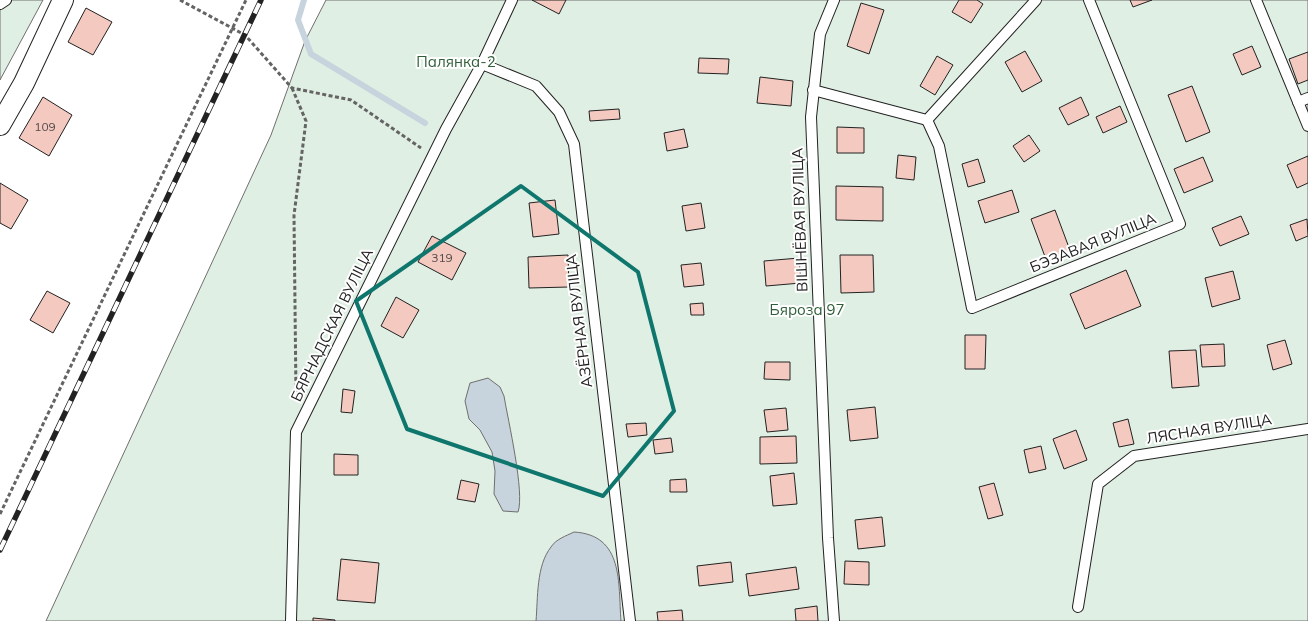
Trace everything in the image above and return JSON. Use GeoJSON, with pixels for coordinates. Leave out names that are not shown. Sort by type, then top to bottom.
{"type":"FeatureCollection","features":[{"type":"Feature","properties":{"kind":"street"},"geometry":{"type":"LineString","coordinates":[[0,125],[24,83],[64,0]]}},
{"type":"Feature","properties":{"kind":"lane"},"geometry":{"type":"LineString","coordinates":[[0,4],[6,0]]}},
{"type":"Feature","properties":{"kind":"lane","name":"БЯРНАДСКАЯ ВУЛІЦА"},"geometry":{"type":"LineString","coordinates":[[291,621],[296,432],[432,156],[482,64],[512,0]]}},
{"type":"Feature","properties":{"kind":"lane","name":"ВІШНЁВАЯ ВУЛІЦА"},"geometry":{"type":"LineString","coordinates":[[834,0],[820,34],[811,117],[828,538],[834,621]]}},
{"type":"Feature","properties":{"kind":"lane"},"geometry":{"type":"LineString","coordinates":[[813,90],[927,120],[1036,0]]}},
{"type":"Feature","properties":{"kind":"lane","name":"БЭЗАВАЯ ВУЛІЦА"},"geometry":{"type":"LineString","coordinates":[[927,120],[939,146],[972,308],[1180,224],[1089,0]]}},
{"type":"Feature","properties":{"kind":"lane"},"geometry":{"type":"LineString","coordinates":[[1256,0],[1303,100],[1308,126]]}},
{"type":"Feature","properties":{"kind":"lane","name":"АЗЁРНАЯ ВУЛІЦА"},"geometry":{"type":"LineString","coordinates":[[482,64],[536,86],[559,112],[574,144],[630,621]]}},
{"type":"Feature","properties":{"kind":"lane","name":"ЛЯСНАЯ ВУЛІЦА"},"geometry":{"type":"LineString","coordinates":[[1078,607],[1098,484],[1134,456],[1308,429]]}},
{"type":"Feature","properties":{"kind":"path"},"geometry":{"type":"LineString","coordinates":[[180,0],[245,35],[292,88],[306,121],[294,215],[296,432]]}},
{"type":"Feature","properties":{"kind":"path"},"geometry":{"type":"LineString","coordinates":[[0,514],[246,0]]}},
{"type":"Feature","properties":{"kind":"path"},"geometry":{"type":"LineString","coordinates":[[292,88],[351,100],[432,156]]}},
{"type":"Feature","properties":{"kind":"highlighted area"},"geometry":{"type":"Polygon","coordinates":[[[521,186],[638,272],[674,411],[603,496],[407,429],[356,301],[521,186]]]}},
{"type":"Feature","properties":{"kind":"green space"},"geometry":{"type":"Polygon","coordinates":[[[0,0],[43,0],[0,80],[0,0]]]}},
{"type":"Feature","properties":{"kind":"green space","name":"Бяроза 97"},"geometry":{"type":"Polygon","coordinates":[[[326,0],[1308,0],[1308,621],[46,621],[271,135],[305,41],[326,0]]]}},
{"type":"Feature","properties":{"kind":"shaded area"},"geometry":{"type":"Polygon","coordinates":[[[488,378],[500,387],[504,396],[518,473],[520,503],[518,512],[503,511],[494,494],[495,471],[492,452],[480,430],[469,419],[465,401],[470,383],[488,378]]]}},
{"type":"Feature","properties":{"kind":"shaded area"},"geometry":{"type":"Polygon","coordinates":[[[574,532],[590,535],[602,542],[610,551],[618,577],[621,621],[536,621],[540,573],[546,555],[556,542],[574,532]]]}},
{"type":"Feature","properties":{"kind":"building"},"geometry":{"type":"Polygon","coordinates":[[[532,0],[566,0],[559,14],[532,0]]]}},
{"type":"Feature","properties":{"kind":"building"},"geometry":{"type":"Polygon","coordinates":[[[959,0],[977,0],[983,4],[971,23],[952,12],[959,0]]]}},
{"type":"Feature","properties":{"kind":"building"},"geometry":{"type":"Polygon","coordinates":[[[1130,0],[1152,0],[1133,7],[1130,0]]]}},
{"type":"Feature","properties":{"kind":"building"},"geometry":{"type":"Polygon","coordinates":[[[861,3],[884,10],[869,54],[847,46],[861,3]]]}},
{"type":"Feature","properties":{"kind":"building"},"geometry":{"type":"Polygon","coordinates":[[[86,8],[112,22],[93,55],[68,42],[86,8]]]}},
{"type":"Feature","properties":{"kind":"building"},"geometry":{"type":"Polygon","coordinates":[[[1252,46],[1261,67],[1242,75],[1233,54],[1252,46]]]}},
{"type":"Feature","properties":{"kind":"building"},"geometry":{"type":"Polygon","coordinates":[[[1025,51],[1042,81],[1022,92],[1005,62],[1025,51]]]}},
{"type":"Feature","properties":{"kind":"building"},"geometry":{"type":"Polygon","coordinates":[[[1308,52],[1308,80],[1298,84],[1289,59],[1308,52]]]}},
{"type":"Feature","properties":{"kind":"building"},"geometry":{"type":"Polygon","coordinates":[[[937,56],[953,65],[935,95],[920,86],[937,56]]]}},
{"type":"Feature","properties":{"kind":"building"},"geometry":{"type":"Polygon","coordinates":[[[699,58],[729,59],[728,74],[698,73],[699,58]]]}},
{"type":"Feature","properties":{"kind":"building"},"geometry":{"type":"Polygon","coordinates":[[[760,77],[793,81],[791,106],[757,103],[760,77]]]}},
{"type":"Feature","properties":{"kind":"building"},"geometry":{"type":"Polygon","coordinates":[[[1192,86],[1210,132],[1186,142],[1168,95],[1192,86]]]}},
{"type":"Feature","properties":{"kind":"building"},"geometry":{"type":"Polygon","coordinates":[[[43,97],[72,115],[49,156],[19,138],[43,97]]]}},
{"type":"Feature","properties":{"kind":"building"},"geometry":{"type":"Polygon","coordinates":[[[1081,97],[1089,115],[1068,125],[1059,108],[1081,97]]]}},
{"type":"Feature","properties":{"kind":"building"},"geometry":{"type":"Polygon","coordinates":[[[1120,106],[1127,122],[1103,133],[1096,117],[1120,106]]]}},
{"type":"Feature","properties":{"kind":"building"},"geometry":{"type":"Polygon","coordinates":[[[619,109],[620,119],[590,121],[589,111],[619,109]]]}},
{"type":"Feature","properties":{"kind":"building"},"geometry":{"type":"Polygon","coordinates":[[[837,127],[864,128],[864,153],[837,153],[837,127]]]}},
{"type":"Feature","properties":{"kind":"building"},"geometry":{"type":"Polygon","coordinates":[[[684,129],[688,147],[667,151],[664,133],[684,129]]]}},
{"type":"Feature","properties":{"kind":"building"},"geometry":{"type":"Polygon","coordinates":[[[1029,135],[1040,151],[1024,162],[1013,146],[1029,135]]]}},
{"type":"Feature","properties":{"kind":"building"},"geometry":{"type":"Polygon","coordinates":[[[898,155],[916,157],[914,180],[896,178],[898,155]]]}},
{"type":"Feature","properties":{"kind":"building"},"geometry":{"type":"Polygon","coordinates":[[[1308,156],[1308,183],[1297,188],[1287,165],[1308,156]]]}},
{"type":"Feature","properties":{"kind":"building"},"geometry":{"type":"Polygon","coordinates":[[[1203,157],[1213,181],[1184,193],[1174,169],[1203,157]]]}},
{"type":"Feature","properties":{"kind":"building"},"geometry":{"type":"Polygon","coordinates":[[[978,159],[985,182],[968,187],[962,164],[978,159]]]}},
{"type":"Feature","properties":{"kind":"building"},"geometry":{"type":"Polygon","coordinates":[[[0,183],[28,200],[11,229],[0,223],[0,183]]]}},
{"type":"Feature","properties":{"kind":"building"},"geometry":{"type":"Polygon","coordinates":[[[836,186],[883,187],[883,221],[836,220],[836,186]]]}},
{"type":"Feature","properties":{"kind":"building"},"geometry":{"type":"Polygon","coordinates":[[[1012,190],[1019,212],[985,223],[978,201],[1012,190]]]}},
{"type":"Feature","properties":{"kind":"building"},"geometry":{"type":"Polygon","coordinates":[[[555,200],[559,234],[533,237],[529,203],[555,200]]]}},
{"type":"Feature","properties":{"kind":"building"},"geometry":{"type":"Polygon","coordinates":[[[701,203],[705,228],[686,231],[682,206],[701,203]]]}},
{"type":"Feature","properties":{"kind":"building"},"geometry":{"type":"Polygon","coordinates":[[[1055,210],[1071,253],[1047,262],[1031,219],[1055,210]]]}},
{"type":"Feature","properties":{"kind":"building"},"geometry":{"type":"Polygon","coordinates":[[[1241,216],[1249,234],[1220,246],[1212,228],[1241,216]]]}},
{"type":"Feature","properties":{"kind":"building"},"geometry":{"type":"Polygon","coordinates":[[[1307,219],[1308,236],[1296,241],[1290,225],[1307,219]]]}},
{"type":"Feature","properties":{"kind":"building"},"geometry":{"type":"Polygon","coordinates":[[[432,236],[466,253],[452,280],[418,262],[432,236]]]}},
{"type":"Feature","properties":{"kind":"building"},"geometry":{"type":"Polygon","coordinates":[[[568,255],[569,287],[529,288],[528,257],[568,255]]]}},
{"type":"Feature","properties":{"kind":"building"},"geometry":{"type":"Polygon","coordinates":[[[840,255],[873,255],[874,292],[841,293],[840,255]]]}},
{"type":"Feature","properties":{"kind":"building"},"geometry":{"type":"Polygon","coordinates":[[[799,258],[801,283],[766,286],[764,261],[799,258]]]}},
{"type":"Feature","properties":{"kind":"building"},"geometry":{"type":"Polygon","coordinates":[[[701,263],[704,285],[684,287],[681,265],[701,263]]]}},
{"type":"Feature","properties":{"kind":"building"},"geometry":{"type":"Polygon","coordinates":[[[1126,270],[1141,306],[1085,329],[1070,294],[1126,270]]]}},
{"type":"Feature","properties":{"kind":"building"},"geometry":{"type":"Polygon","coordinates":[[[1233,271],[1240,299],[1212,307],[1205,278],[1233,271]]]}},
{"type":"Feature","properties":{"kind":"building"},"geometry":{"type":"Polygon","coordinates":[[[47,291],[70,303],[53,333],[30,320],[47,291]]]}},
{"type":"Feature","properties":{"kind":"building"},"geometry":{"type":"Polygon","coordinates":[[[396,297],[419,310],[403,338],[381,326],[396,297]]]}},
{"type":"Feature","properties":{"kind":"building"},"geometry":{"type":"Polygon","coordinates":[[[703,303],[704,315],[691,315],[690,304],[703,303]]]}},
{"type":"Feature","properties":{"kind":"building"},"geometry":{"type":"Polygon","coordinates":[[[965,335],[986,335],[985,369],[965,369],[965,335]]]}},
{"type":"Feature","properties":{"kind":"building"},"geometry":{"type":"Polygon","coordinates":[[[1285,340],[1292,364],[1273,370],[1267,345],[1285,340]]]}},
{"type":"Feature","properties":{"kind":"building"},"geometry":{"type":"Polygon","coordinates":[[[1224,344],[1225,366],[1202,367],[1200,345],[1224,344]]]}},
{"type":"Feature","properties":{"kind":"building"},"geometry":{"type":"Polygon","coordinates":[[[1196,350],[1199,386],[1172,388],[1169,351],[1196,350]]]}},
{"type":"Feature","properties":{"kind":"building"},"geometry":{"type":"Polygon","coordinates":[[[765,362],[790,362],[790,380],[764,379],[765,362]]]}},
{"type":"Feature","properties":{"kind":"building"},"geometry":{"type":"Polygon","coordinates":[[[343,389],[355,391],[352,413],[341,412],[343,389]]]}},
{"type":"Feature","properties":{"kind":"building"},"geometry":{"type":"Polygon","coordinates":[[[875,407],[878,438],[850,441],[847,410],[875,407]]]}},
{"type":"Feature","properties":{"kind":"building"},"geometry":{"type":"Polygon","coordinates":[[[786,408],[788,430],[767,432],[764,410],[786,408]]]}},
{"type":"Feature","properties":{"kind":"building"},"geometry":{"type":"Polygon","coordinates":[[[1128,419],[1134,444],[1119,447],[1113,423],[1128,419]]]}},
{"type":"Feature","properties":{"kind":"building"},"geometry":{"type":"Polygon","coordinates":[[[646,423],[647,435],[628,437],[626,424],[646,423]]]}},
{"type":"Feature","properties":{"kind":"building"},"geometry":{"type":"Polygon","coordinates":[[[1076,430],[1087,460],[1064,469],[1053,439],[1076,430]]]}},
{"type":"Feature","properties":{"kind":"building"},"geometry":{"type":"Polygon","coordinates":[[[796,436],[797,463],[760,464],[760,437],[796,436]]]}},
{"type":"Feature","properties":{"kind":"building"},"geometry":{"type":"Polygon","coordinates":[[[671,438],[673,452],[655,454],[653,440],[671,438]]]}},
{"type":"Feature","properties":{"kind":"building"},"geometry":{"type":"Polygon","coordinates":[[[1041,446],[1046,469],[1029,473],[1024,450],[1041,446]]]}},
{"type":"Feature","properties":{"kind":"building"},"geometry":{"type":"Polygon","coordinates":[[[334,454],[358,455],[358,475],[334,475],[334,454]]]}},
{"type":"Feature","properties":{"kind":"building"},"geometry":{"type":"Polygon","coordinates":[[[794,473],[797,504],[773,506],[770,476],[794,473]]]}},
{"type":"Feature","properties":{"kind":"building"},"geometry":{"type":"Polygon","coordinates":[[[686,479],[687,492],[670,492],[670,480],[686,479]]]}},
{"type":"Feature","properties":{"kind":"building"},"geometry":{"type":"Polygon","coordinates":[[[461,480],[479,484],[475,502],[457,499],[461,480]]]}},
{"type":"Feature","properties":{"kind":"building"},"geometry":{"type":"Polygon","coordinates":[[[994,483],[1003,515],[988,519],[979,487],[994,483]]]}},
{"type":"Feature","properties":{"kind":"building"},"geometry":{"type":"Polygon","coordinates":[[[882,517],[885,546],[858,549],[855,520],[882,517]]]}},
{"type":"Feature","properties":{"kind":"building"},"geometry":{"type":"Polygon","coordinates":[[[341,559],[379,563],[375,603],[337,600],[341,559]]]}},
{"type":"Feature","properties":{"kind":"building"},"geometry":{"type":"Polygon","coordinates":[[[845,561],[869,562],[869,585],[844,584],[845,561]]]}},
{"type":"Feature","properties":{"kind":"building"},"geometry":{"type":"Polygon","coordinates":[[[731,562],[733,582],[699,586],[697,566],[731,562]]]}},
{"type":"Feature","properties":{"kind":"building"},"geometry":{"type":"Polygon","coordinates":[[[796,567],[799,589],[749,596],[746,574],[796,567]]]}},
{"type":"Feature","properties":{"kind":"building"},"geometry":{"type":"Polygon","coordinates":[[[817,606],[818,621],[796,621],[795,609],[817,606]]]}},
{"type":"Feature","properties":{"kind":"building"},"geometry":{"type":"Polygon","coordinates":[[[682,610],[683,621],[658,621],[657,612],[682,610]]]}},
{"type":"Feature","properties":{"kind":"building"},"geometry":{"type":"Polygon","coordinates":[[[313,618],[335,620],[335,621],[313,621],[313,618]]]}},
{"type":"Feature","properties":{"kind":"waterway"},"geometry":{"type":"LineString","coordinates":[[304,0],[298,20],[311,54],[425,123]]}},
{"type":"Feature","properties":{"kind":"railway"},"geometry":{"type":"LineString","coordinates":[[0,550],[261,0]]}},
{"type":"Feature","properties":{"kind":"park label","name":"Палянка-2"},"geometry":{"type":"Point","coordinates":[456,62]}}]}
